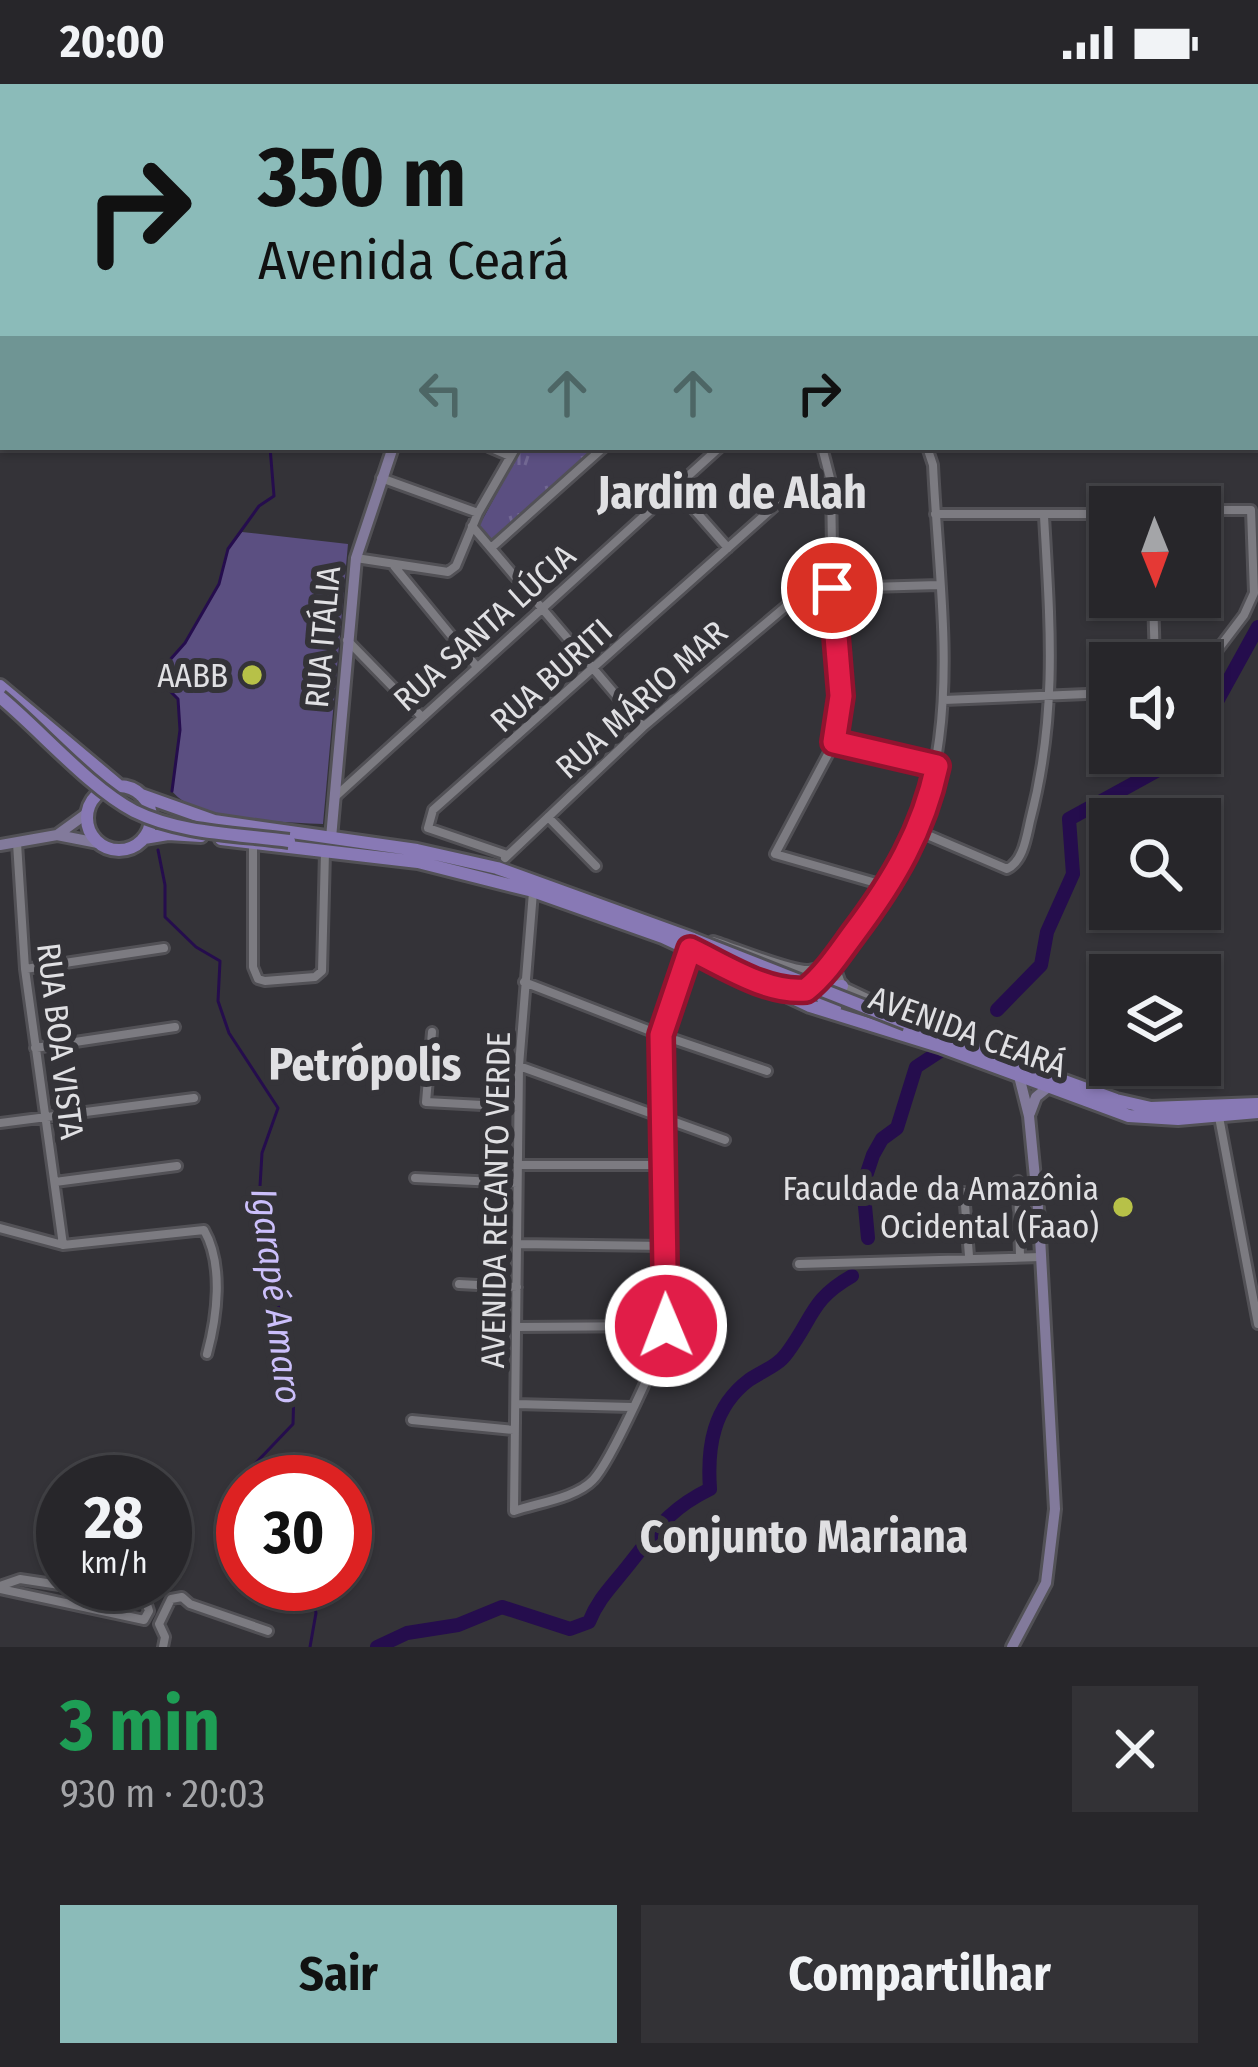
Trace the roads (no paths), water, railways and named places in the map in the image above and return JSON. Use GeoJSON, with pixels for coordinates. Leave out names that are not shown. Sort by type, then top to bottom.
{"type":"FeatureCollection","features":[{"type":"Feature","properties":{"kind":"main road"},"geometry":{"type":"LineString","coordinates":[[0,686],[119,786],[141,794],[151,816],[144,838]]}},
{"type":"Feature","properties":{"kind":"main road"},"geometry":{"type":"LineString","coordinates":[[0,701],[76,769],[88,809],[89,832],[98,843],[124,850],[144,838],[180,833],[253,844],[325,846]]}},
{"type":"Feature","properties":{"kind":"main road"},"geometry":{"type":"LineString","coordinates":[[0,701],[106,791],[138,812],[184,826],[325,846]]}},
{"type":"Feature","properties":{"kind":"main road"},"geometry":{"type":"LineString","coordinates":[[88,809],[102,790],[119,786]]}},
{"type":"Feature","properties":{"kind":"main road","name":"AVENIDA CEARÁ"},"geometry":{"type":"LineString","coordinates":[[141,794],[214,821],[418,862],[532,891],[690,942],[810,1006],[1129,1116],[1219,1117],[1258,1108]]}},
{"type":"Feature","properties":{"kind":"main road","name":"AVENIDA CEARÁ"},"geometry":{"type":"LineString","coordinates":[[325,846],[497,868],[1133,1105],[1258,1108]]}},
{"type":"Feature","properties":{"kind":"main road"},"geometry":{"type":"LineString","coordinates":[[756,980],[800,991],[811,987],[833,960]]}},
{"type":"Feature","properties":{"kind":"main road"},"geometry":{"type":"LineString","coordinates":[[800,991],[806,979],[802,970]]}},
{"type":"Feature","properties":{"kind":"main road"},"geometry":{"type":"LineString","coordinates":[[842,986],[825,986],[824,999],[874,1025]]}},
{"type":"Feature","properties":{"kind":"street","name":"RUA ITÁLIA"},"geometry":{"type":"LineString","coordinates":[[325,846],[336,796],[356,558],[392,450]]}},
{"type":"Feature","properties":{"kind":"street"},"geometry":{"type":"LineString","coordinates":[[491,548],[601,450]]}},
{"type":"Feature","properties":{"kind":"street","name":"RUA SANTA LÚCIA"},"geometry":{"type":"LineString","coordinates":[[336,796],[717,450]]}},
{"type":"Feature","properties":{"kind":"street"},"geometry":{"type":"LineString","coordinates":[[823,450],[831,482],[832,588],[841,696],[834,742],[776,854],[890,887]]}},
{"type":"Feature","properties":{"kind":"street"},"geometry":{"type":"LineString","coordinates":[[833,960],[890,887],[918,831],[937,766],[943,700],[933,465],[928,450]]}},
{"type":"Feature","properties":{"kind":"street"},"geometry":{"type":"LineString","coordinates":[[356,558],[448,572],[456,566],[478,513],[513,451]]}},
{"type":"Feature","properties":{"kind":"street"},"geometry":{"type":"LineString","coordinates":[[381,478],[478,513]]}},
{"type":"Feature","properties":{"kind":"street"},"geometry":{"type":"LineString","coordinates":[[675,488],[728,548]]}},
{"type":"Feature","properties":{"kind":"street","name":"RUA BURITI"},"geometry":{"type":"LineString","coordinates":[[507,855],[440,835],[428,828],[428,820],[776,504]]}},
{"type":"Feature","properties":{"kind":"street"},"geometry":{"type":"LineString","coordinates":[[1221,510],[1251,510],[1254,593],[1221,645]]}},
{"type":"Feature","properties":{"kind":"street"},"geometry":{"type":"LineString","coordinates":[[935,514],[1089,515]]}},
{"type":"Feature","properties":{"kind":"street"},"geometry":{"type":"LineString","coordinates":[[918,831],[1011,869],[1025,844],[1043,770],[1052,697],[1043,516]]}},
{"type":"Feature","properties":{"kind":"street"},"geometry":{"type":"LineString","coordinates":[[472,526],[643,727]]}},
{"type":"Feature","properties":{"kind":"street"},"geometry":{"type":"LineString","coordinates":[[392,564],[477,667]]}},
{"type":"Feature","properties":{"kind":"street"},"geometry":{"type":"LineString","coordinates":[[832,588],[939,585]]}},
{"type":"Feature","properties":{"kind":"street","name":"RUA MÁRIO MAR"},"geometry":{"type":"LineString","coordinates":[[497,868],[643,727],[791,602],[832,588]]}},
{"type":"Feature","properties":{"kind":"street"},"geometry":{"type":"LineString","coordinates":[[347,639],[421,716]]}},
{"type":"Feature","properties":{"kind":"street"},"geometry":{"type":"LineString","coordinates":[[943,700],[1089,694]]}},
{"type":"Feature","properties":{"kind":"street"},"geometry":{"type":"LineString","coordinates":[[834,742],[937,766]]}},
{"type":"Feature","properties":{"kind":"street"},"geometry":{"type":"LineString","coordinates":[[57,835],[88,809]]}},
{"type":"Feature","properties":{"kind":"street"},"geometry":{"type":"LineString","coordinates":[[548,817],[596,866]]}},
{"type":"Feature","properties":{"kind":"street"},"geometry":{"type":"LineString","coordinates":[[0,845],[57,835],[98,843]]}},
{"type":"Feature","properties":{"kind":"street","name":"RUA BOA VISTA"},"geometry":{"type":"LineString","coordinates":[[17,843],[25,969],[63,1245]]}},
{"type":"Feature","properties":{"kind":"street"},"geometry":{"type":"LineString","coordinates":[[253,844],[253,967],[258,980],[265,981],[315,977],[322,970],[325,846]]}},
{"type":"Feature","properties":{"kind":"street","name":"AVENIDA RECANTO VERDE"},"geometry":{"type":"LineString","coordinates":[[532,891],[518,1066],[514,1511],[589,1484],[631,1407]]}},
{"type":"Feature","properties":{"kind":"street"},"geometry":{"type":"LineString","coordinates":[[516,1404],[631,1407],[660,1351],[666,1326],[661,1035],[690,942]]}},
{"type":"Feature","properties":{"kind":"street","name":"AVENIDA CEARÁ"},"geometry":{"type":"LineString","coordinates":[[690,942],[802,970],[833,960],[842,986],[939,1036]]}},
{"type":"Feature","properties":{"kind":"street"},"geometry":{"type":"LineString","coordinates":[[25,969],[164,948]]}},
{"type":"Feature","properties":{"kind":"street"},"geometry":{"type":"LineString","coordinates":[[524,982],[767,1071]]}},
{"type":"Feature","properties":{"kind":"street"},"geometry":{"type":"LineString","coordinates":[[35,1048],[175,1027]]}},
{"type":"Feature","properties":{"kind":"street"},"geometry":{"type":"LineString","coordinates":[[432,1032],[426,1102],[518,1107]]}},
{"type":"Feature","properties":{"kind":"street"},"geometry":{"type":"LineString","coordinates":[[518,1066],[725,1140]]}},
{"type":"Feature","properties":{"kind":"street"},"geometry":{"type":"LineString","coordinates":[[1012,1647],[1046,1583],[1054,1532],[1041,1257],[1029,1116],[1019,1076]]}},
{"type":"Feature","properties":{"kind":"street"},"geometry":{"type":"LineString","coordinates":[[1029,1116],[1036,1096],[1048,1088]]}},
{"type":"Feature","properties":{"kind":"street"},"geometry":{"type":"LineString","coordinates":[[0,1123],[194,1098]]}},
{"type":"Feature","properties":{"kind":"street"},"geometry":{"type":"LineString","coordinates":[[1219,1117],[1258,1324]]}},
{"type":"Feature","properties":{"kind":"street"},"geometry":{"type":"LineString","coordinates":[[517,1165],[662,1165]]}},
{"type":"Feature","properties":{"kind":"street"},"geometry":{"type":"LineString","coordinates":[[55,1182],[177,1166]]}},
{"type":"Feature","properties":{"kind":"street"},"geometry":{"type":"LineString","coordinates":[[415,1178],[517,1183]]}},
{"type":"Feature","properties":{"kind":"street"},"geometry":{"type":"LineString","coordinates":[[1018,1181],[1020,1256]]}},
{"type":"Feature","properties":{"kind":"street"},"geometry":{"type":"LineString","coordinates":[[964,1192],[969,1256]]}},
{"type":"Feature","properties":{"kind":"street"},"geometry":{"type":"LineString","coordinates":[[0,1228],[63,1245],[204,1230],[217,1312],[207,1354]]}},
{"type":"Feature","properties":{"kind":"street"},"geometry":{"type":"LineString","coordinates":[[518,1244],[665,1246]]}},
{"type":"Feature","properties":{"kind":"street"},"geometry":{"type":"LineString","coordinates":[[799,1264],[1041,1257]]}},
{"type":"Feature","properties":{"kind":"street"},"geometry":{"type":"LineString","coordinates":[[459,1284],[517,1287]]}},
{"type":"Feature","properties":{"kind":"street"},"geometry":{"type":"LineString","coordinates":[[517,1327],[666,1326]]}},
{"type":"Feature","properties":{"kind":"street"},"geometry":{"type":"LineString","coordinates":[[412,1420],[514,1430]]}},
{"type":"Feature","properties":{"kind":"street"},"geometry":{"type":"LineString","coordinates":[[20,1579],[145,1598],[149,1611],[144,1620],[0,1588],[20,1579]]}},
{"type":"Feature","properties":{"kind":"street"},"geometry":{"type":"LineString","coordinates":[[163,1647],[165,1636],[159,1624],[171,1599],[182,1598],[268,1631]]}},
{"type":"Feature","properties":{"kind":"waterway","name":"Igarapé Amaro"},"geometry":{"type":"LineString","coordinates":[[172,791],[180,730],[178,699],[168,689],[169,661],[185,643],[219,584],[228,549],[259,506],[274,496],[270,450]]}},
{"type":"Feature","properties":{"kind":"waterway"},"geometry":{"type":"LineString","coordinates":[[1221,694],[1258,627]]}},
{"type":"Feature","properties":{"kind":"waterway"},"geometry":{"type":"LineString","coordinates":[[997,1010],[1041,965],[1047,932],[1073,874],[1069,819],[1151,774]]}},
{"type":"Feature","properties":{"kind":"waterway","name":"Igarapé Amaro"},"geometry":{"type":"LineString","coordinates":[[158,850],[165,917],[196,947],[220,961],[218,1001],[229,1033],[278,1108],[262,1153],[259,1203],[294,1389],[293,1424],[263,1455]]}},
{"type":"Feature","properties":{"kind":"waterway"},"geometry":{"type":"LineString","coordinates":[[868,1238],[863,1185],[873,1155],[882,1139],[897,1128],[916,1067],[945,1048]]}},
{"type":"Feature","properties":{"kind":"waterway"},"geometry":{"type":"LineString","coordinates":[[377,1647],[407,1633],[458,1625],[502,1607],[570,1629],[589,1622],[663,1522],[710,1489],[712,1443],[727,1403],[749,1380],[783,1358],[820,1301],[852,1276]]}},
{"type":"Feature","properties":{"kind":"waterway","name":"Igarapé Amaro"},"geometry":{"type":"LineString","coordinates":[[310,1647],[316,1611]]}},
{"type":"Feature","properties":{"kind":"place","name":"AABB"},"geometry":{"type":"Point","coordinates":[252,675]}},
{"type":"Feature","properties":{"kind":"place","name":"Faculdade da Amazônia Ocidental (Faao)"},"geometry":{"type":"Point","coordinates":[1123,1207]}},
{"type":"Feature","properties":{"kind":"district","name":"Jardim de Alah"},"geometry":{"type":"Point","coordinates":[732,492]}},
{"type":"Feature","properties":{"kind":"district","name":"Petrópolis"},"geometry":{"type":"Point","coordinates":[365,1064]}},
{"type":"Feature","properties":{"kind":"district","name":"Conjunto Mariana"},"geometry":{"type":"Point","coordinates":[804,1536]}}]}
